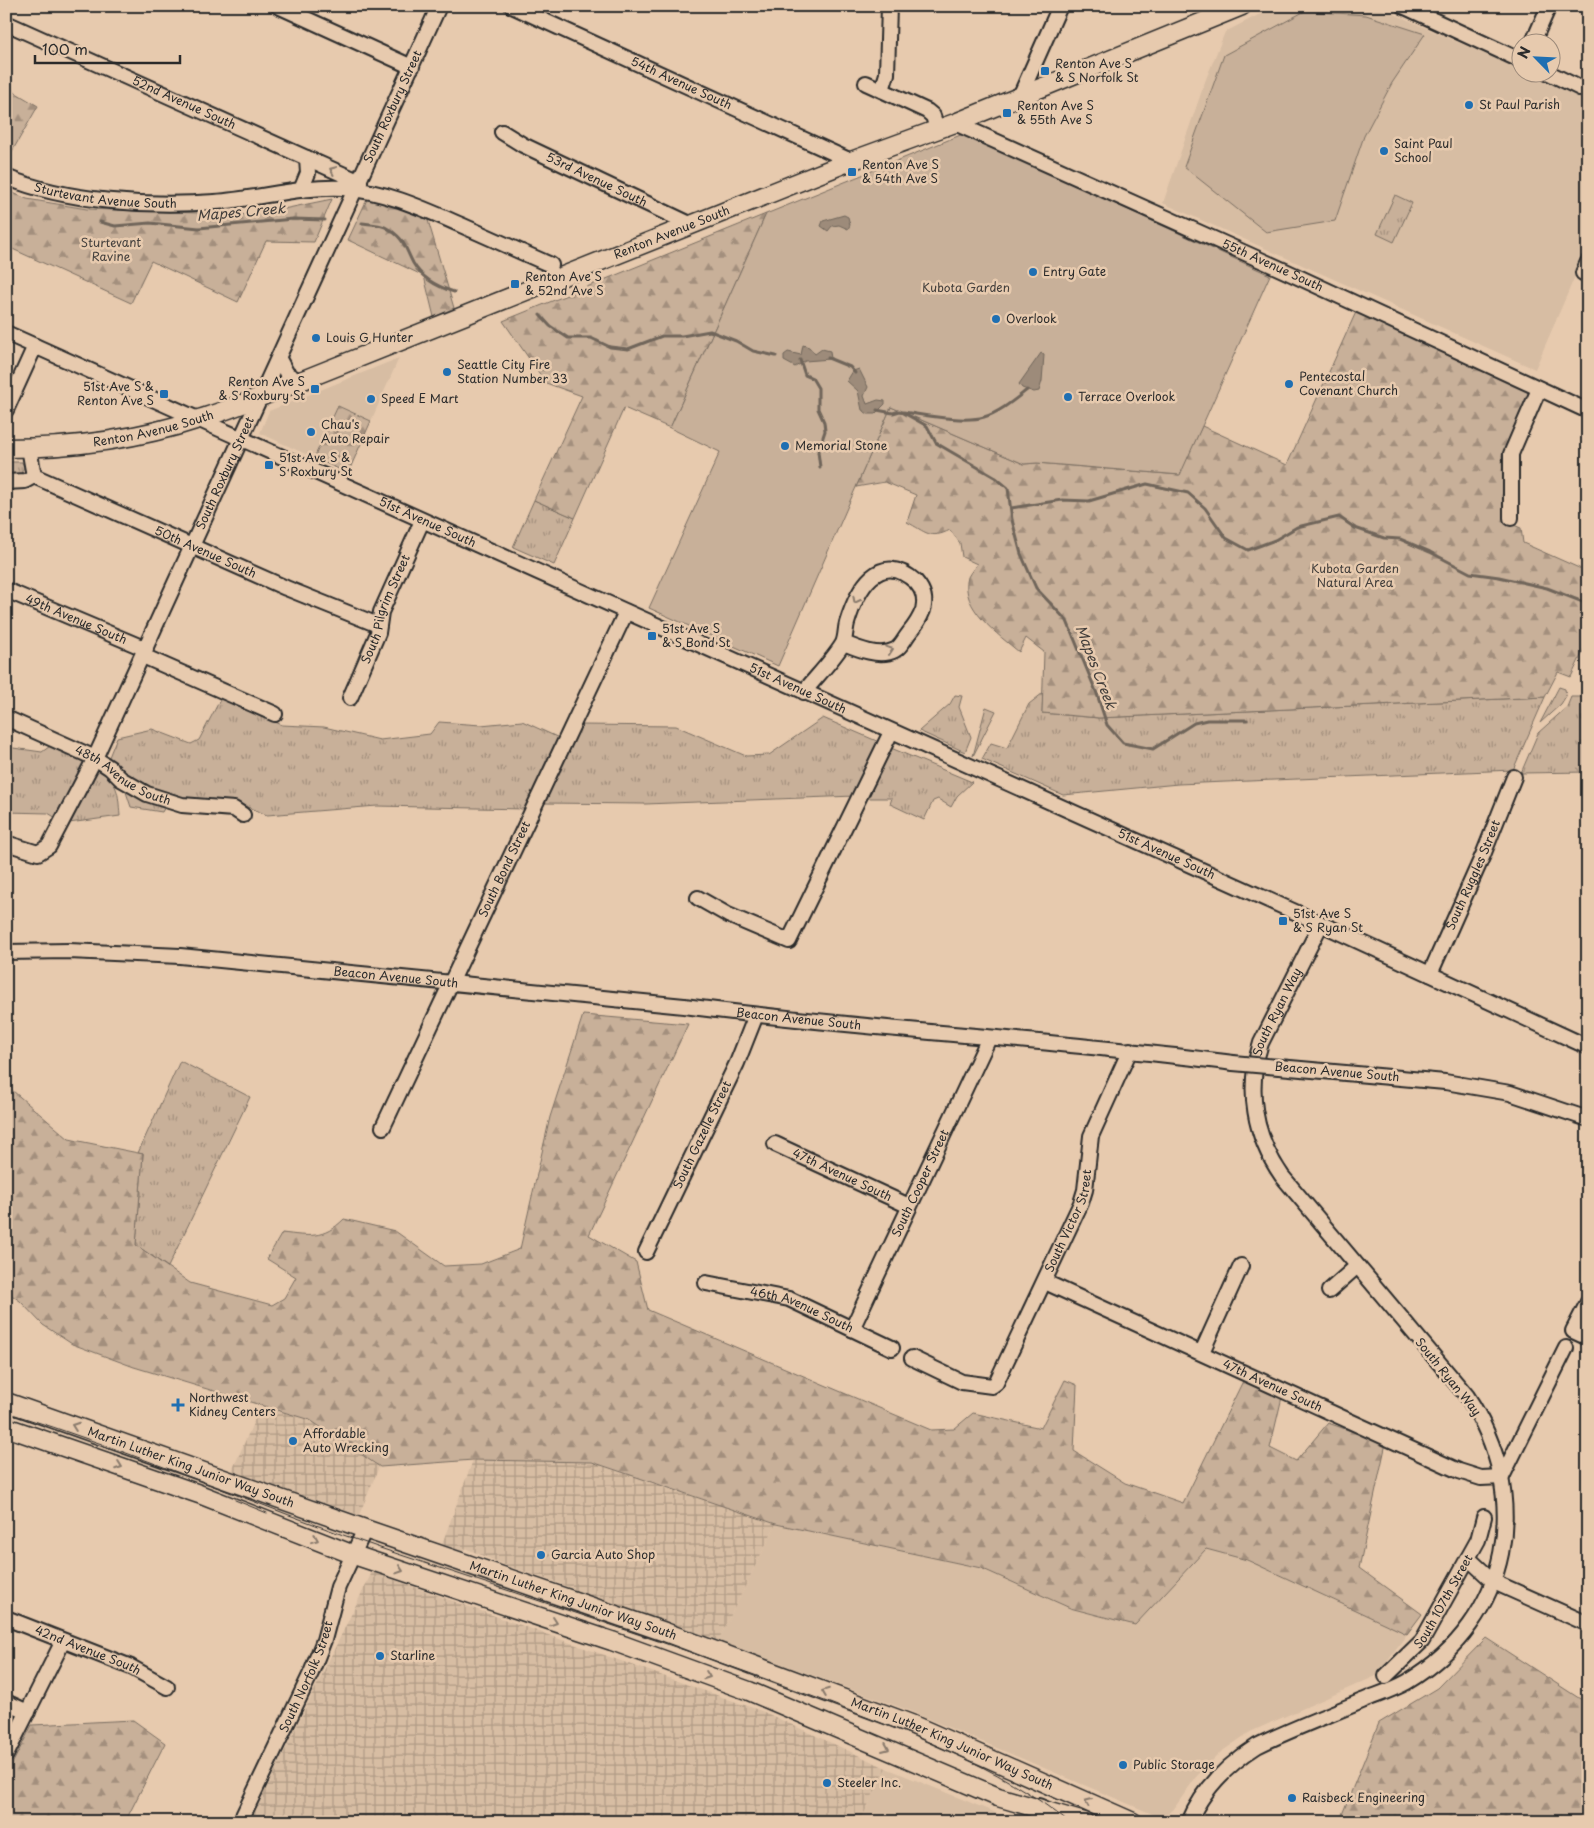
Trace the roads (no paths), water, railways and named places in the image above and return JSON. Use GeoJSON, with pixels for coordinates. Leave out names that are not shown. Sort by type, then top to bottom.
{"type":"FeatureCollection","features":[{"type":"Feature","properties":{"kind":"highway"},"geometry":{"type":"LineString","coordinates":[[1038,1809],[1068,1822]]}},
{"type":"Feature","properties":{"kind":"main road","name":"Renton Avenue South"},"geometry":{"type":"LineString","coordinates":[[6,448],[69,445],[133,436],[198,420],[851,161],[955,122],[1242,6]]}},
{"type":"Feature","properties":{"kind":"main road","name":"Martin Luther King Junior Way South"},"geometry":{"type":"LineString","coordinates":[[6,1402],[365,1529],[656,1629],[910,1724],[1133,1822]]}},
{"type":"Feature","properties":{"kind":"main road","name":"Martin Luther King Junior Way South"},"geometry":{"type":"LineString","coordinates":[[6,1427],[199,1494],[354,1555],[603,1638],[742,1689],[998,1797],[1084,1822]]}},
{"type":"Feature","properties":{"kind":"street"},"geometry":{"type":"LineString","coordinates":[[278,6],[412,67]]}},
{"type":"Feature","properties":{"kind":"street","name":"South Roxbury Street"},"geometry":{"type":"LineString","coordinates":[[6,843],[38,853],[48,846],[95,758],[439,6]]}},
{"type":"Feature","properties":{"kind":"street","name":"54th Avenue South"},"geometry":{"type":"LineString","coordinates":[[512,6],[851,161]]}},
{"type":"Feature","properties":{"kind":"street"},"geometry":{"type":"LineString","coordinates":[[882,90],[887,74],[889,6]]}},
{"type":"Feature","properties":{"kind":"street"},"geometry":{"type":"LineString","coordinates":[[1021,94],[1060,6]]}},
{"type":"Feature","properties":{"kind":"street"},"geometry":{"type":"LineString","coordinates":[[1403,6],[1512,56]]}},
{"type":"Feature","properties":{"kind":"street"},"geometry":{"type":"LineString","coordinates":[[1537,32],[1549,6]]}},
{"type":"Feature","properties":{"kind":"street","name":"52nd Avenue South"},"geometry":{"type":"LineString","coordinates":[[6,23],[307,158],[358,186],[411,204],[551,265]]}},
{"type":"Feature","properties":{"kind":"street"},"geometry":{"type":"LineString","coordinates":[[1562,80],[1588,92]]}},
{"type":"Feature","properties":{"kind":"street"},"geometry":{"type":"LineString","coordinates":[[866,83],[927,111],[933,116],[937,129]]}},
{"type":"Feature","properties":{"kind":"street","name":"55th Avenue South"},"geometry":{"type":"LineString","coordinates":[[955,122],[1588,411]]}},
{"type":"Feature","properties":{"kind":"street","name":"53rd Avenue South"},"geometry":{"type":"LineString","coordinates":[[502,132],[523,145],[692,224]]}},
{"type":"Feature","properties":{"kind":"street"},"geometry":{"type":"LineString","coordinates":[[301,190],[308,173],[307,158]]}},
{"type":"Feature","properties":{"kind":"street","name":"Sturtevant Avenue South"},"geometry":{"type":"LineString","coordinates":[[6,177],[65,194],[174,204],[216,202],[301,190],[358,186]]}},
{"type":"Feature","properties":{"kind":"street","name":"51st Avenue South"},"geometry":{"type":"LineString","coordinates":[[6,333],[1321,924],[1588,1047]]}},
{"type":"Feature","properties":{"kind":"street"},"geometry":{"type":"LineString","coordinates":[[6,410],[35,346]]}},
{"type":"Feature","properties":{"kind":"street"},"geometry":{"type":"LineString","coordinates":[[279,359],[287,374],[299,381]]}},
{"type":"Feature","properties":{"kind":"street"},"geometry":{"type":"LineString","coordinates":[[1511,518],[1510,454],[1540,389]]}},
{"type":"Feature","properties":{"kind":"street"},"geometry":{"type":"LineString","coordinates":[[6,482],[25,481],[34,476],[29,448]]}},
{"type":"Feature","properties":{"kind":"street","name":"50th Avenue South"},"geometry":{"type":"LineString","coordinates":[[34,476],[286,588],[378,625]]}},
{"type":"Feature","properties":{"kind":"street","name":"South Pilgrim Street"},"geometry":{"type":"LineString","coordinates":[[350,698],[378,633],[381,612],[422,521]]}},
{"type":"Feature","properties":{"kind":"street"},"geometry":{"type":"LineString","coordinates":[[804,692],[844,643],[846,625],[856,600],[879,570],[898,572],[918,585],[924,595],[924,608],[916,624],[896,649],[872,652],[844,643]]}},
{"type":"Feature","properties":{"kind":"street","name":"49th Avenue South"},"geometry":{"type":"LineString","coordinates":[[6,590],[275,714]]}},
{"type":"Feature","properties":{"kind":"street","name":"South Bond Street"},"geometry":{"type":"LineString","coordinates":[[384,1127],[626,612]]}},
{"type":"Feature","properties":{"kind":"street","name":"48th Avenue South"},"geometry":{"type":"LineString","coordinates":[[6,718],[95,758],[110,768],[121,779],[147,794],[182,805],[234,809],[244,815]]}},
{"type":"Feature","properties":{"kind":"street"},"geometry":{"type":"LineString","coordinates":[[698,898],[728,915],[789,941],[891,732]]}},
{"type":"Feature","properties":{"kind":"street","name":"South Ruggles Street"},"geometry":{"type":"LineString","coordinates":[[1430,974],[1483,855],[1514,777]]}},
{"type":"Feature","properties":{"kind":"street","name":"South Ryan Way"},"geometry":{"type":"LineString","coordinates":[[1189,1822],[1210,1786],[1226,1769],[1249,1751],[1269,1740],[1405,1683],[1436,1661],[1464,1633],[1494,1582],[1501,1557],[1506,1506],[1502,1477],[1482,1419],[1466,1396],[1356,1267],[1277,1169],[1260,1135],[1254,1108],[1254,1076],[1261,1043],[1321,924]]}},
{"type":"Feature","properties":{"kind":"street","name":"Beacon Avenue South"},"geometry":{"type":"LineString","coordinates":[[6,952],[69,951],[180,956],[684,1006],[756,1015],[1130,1050],[1232,1063],[1445,1082],[1510,1093],[1588,1119]]}},
{"type":"Feature","properties":{"kind":"street","name":"South Gazelle Street"},"geometry":{"type":"LineString","coordinates":[[646,1252],[737,1063],[756,1015]]}},
{"type":"Feature","properties":{"kind":"street","name":"South Cooper Street"},"geometry":{"type":"LineString","coordinates":[[852,1329],[989,1038]]}},
{"type":"Feature","properties":{"kind":"street","name":"South Victor Street"},"geometry":{"type":"LineString","coordinates":[[912,1358],[962,1382],[992,1386],[996,1383],[1083,1196],[1091,1135],[1130,1050]]}},
{"type":"Feature","properties":{"kind":"street","name":"47th Avenue South"},"geometry":{"type":"LineString","coordinates":[[775,1144],[909,1206]]}},
{"type":"Feature","properties":{"kind":"street"},"geometry":{"type":"LineString","coordinates":[[1202,1352],[1241,1266]]}},
{"type":"Feature","properties":{"kind":"street"},"geometry":{"type":"LineString","coordinates":[[1329,1291],[1356,1267]]}},
{"type":"Feature","properties":{"kind":"street","name":"47th Avenue South"},"geometry":{"type":"LineString","coordinates":[[1044,1282],[1202,1352],[1459,1471],[1480,1478],[1502,1477]]}},
{"type":"Feature","properties":{"kind":"street","name":"46th Avenue South"},"geometry":{"type":"LineString","coordinates":[[706,1283],[789,1299],[892,1348]]}},
{"type":"Feature","properties":{"kind":"street"},"geometry":{"type":"LineString","coordinates":[[1588,1302],[1573,1331],[1588,1338]]}},
{"type":"Feature","properties":{"kind":"street"},"geometry":{"type":"LineString","coordinates":[[1502,1477],[1566,1348]]}},
{"type":"Feature","properties":{"kind":"street","name":"South 107th Street"},"geometry":{"type":"LineString","coordinates":[[1386,1676],[1422,1641],[1478,1540],[1484,1517]]}},
{"type":"Feature","properties":{"kind":"street","name":"South Norfolk Street"},"geometry":{"type":"LineString","coordinates":[[240,1822],[311,1673],[324,1640],[338,1587],[365,1529]]}},
{"type":"Feature","properties":{"kind":"street"},"geometry":{"type":"LineString","coordinates":[[1468,1558],[1494,1582],[1588,1624]]}},
{"type":"Feature","properties":{"kind":"street","name":"42nd Avenue South"},"geometry":{"type":"LineString","coordinates":[[6,1618],[131,1667],[167,1687]]}},
{"type":"Feature","properties":{"kind":"street"},"geometry":{"type":"LineString","coordinates":[[6,1755],[63,1641]]}},
{"type":"Feature","properties":{"kind":"street"},"geometry":{"type":"LineString","coordinates":[[6,1702],[28,1712]]}},
{"type":"Feature","properties":{"kind":"waterway","name":"Mapes Creek"},"geometry":{"type":"LineString","coordinates":[[100,222],[115,226],[150,223],[199,228],[293,219],[325,220]]}},
{"type":"Feature","properties":{"kind":"waterway","name":"Mapes Creek"},"geometry":{"type":"LineString","coordinates":[[362,223],[380,225],[392,231],[403,243],[421,274],[436,285],[454,292]]}},
{"type":"Feature","properties":{"kind":"waterway","name":"Mapes Creek"},"geometry":{"type":"LineString","coordinates":[[540,315],[550,326],[568,338],[591,338],[610,347],[628,349],[662,336],[682,336],[710,331],[736,341],[753,351],[776,356]]}},
{"type":"Feature","properties":{"kind":"waterway","name":"Mapes Creek"},"geometry":{"type":"LineString","coordinates":[[828,358],[850,367],[855,373]]}},
{"type":"Feature","properties":{"kind":"waterway"},"geometry":{"type":"LineString","coordinates":[[800,360],[805,375],[812,378],[818,388],[818,409],[824,422],[825,431],[818,452],[820,467]]}},
{"type":"Feature","properties":{"kind":"waterway"},"geometry":{"type":"LineString","coordinates":[[903,412],[944,418],[976,419],[996,412],[1027,390]]}},
{"type":"Feature","properties":{"kind":"waterway","name":"Mapes Creek"},"geometry":{"type":"LineString","coordinates":[[877,410],[893,413],[900,411],[927,426],[936,443],[996,478],[1008,488],[1012,520],[1021,554],[1036,588],[1067,621],[1097,694],[1107,725],[1123,743],[1153,749],[1194,723],[1207,720],[1247,720]]}},
{"type":"Feature","properties":{"kind":"waterway"},"geometry":{"type":"LineString","coordinates":[[1011,508],[1062,500],[1089,501],[1147,484],[1188,493],[1205,508],[1226,538],[1248,550],[1275,540],[1297,527],[1339,517],[1355,528],[1384,538],[1400,539],[1470,573],[1499,577],[1547,588],[1588,604]]}},
{"type":"Feature","properties":{"kind":"tram line"},"geometry":{"type":"LineString","coordinates":[[6,1412],[148,1461],[383,1549],[658,1641],[853,1712],[918,1738],[982,1767],[1012,1783],[1068,1822]]}},
{"type":"Feature","properties":{"kind":"tram line"},"geometry":{"type":"LineString","coordinates":[[235,1500],[267,1513]]}},
{"type":"Feature","properties":{"kind":"place","name":"Renton Ave S & S Norfolk St"},"geometry":{"type":"Point","coordinates":[1045,71]}},
{"type":"Feature","properties":{"kind":"place","name":"St Paul Parish"},"geometry":{"type":"Point","coordinates":[1469,105]}},
{"type":"Feature","properties":{"kind":"place","name":"Renton Ave S & 55th Ave S"},"geometry":{"type":"Point","coordinates":[1007,113]}},
{"type":"Feature","properties":{"kind":"place","name":"Saint Paul School"},"geometry":{"type":"Point","coordinates":[1384,151]}},
{"type":"Feature","properties":{"kind":"place","name":"Renton Ave S & 54th Ave S"},"geometry":{"type":"Point","coordinates":[852,172]}},
{"type":"Feature","properties":{"kind":"place","name":"Entry Gate"},"geometry":{"type":"Point","coordinates":[1033,272]}},
{"type":"Feature","properties":{"kind":"place","name":"Renton Ave S & 52nd Ave S"},"geometry":{"type":"Point","coordinates":[515,284]}},
{"type":"Feature","properties":{"kind":"place","name":"Overlook"},"geometry":{"type":"Point","coordinates":[996,319]}},
{"type":"Feature","properties":{"kind":"place","name":"Louis G Hunter"},"geometry":{"type":"Point","coordinates":[316,338]}},
{"type":"Feature","properties":{"kind":"place","name":"Seattle City Fire Station Number 33"},"geometry":{"type":"Point","coordinates":[447,372]}},
{"type":"Feature","properties":{"kind":"place","name":"Pentecostal Covenant Church"},"geometry":{"type":"Point","coordinates":[1289,384]}},
{"type":"Feature","properties":{"kind":"place","name":"Renton Ave S & S Roxbury St"},"geometry":{"type":"Point","coordinates":[315,389]}},
{"type":"Feature","properties":{"kind":"place","name":"51st Ave S & Renton Ave S"},"geometry":{"type":"Point","coordinates":[164,394]}},
{"type":"Feature","properties":{"kind":"place","name":"Terrace Overlook"},"geometry":{"type":"Point","coordinates":[1068,397]}},
{"type":"Feature","properties":{"kind":"place","name":"Speed E Mart"},"geometry":{"type":"Point","coordinates":[371,399]}},
{"type":"Feature","properties":{"kind":"place","name":"Chau's Auto Repair"},"geometry":{"type":"Point","coordinates":[311,432]}},
{"type":"Feature","properties":{"kind":"place","name":"Memorial Stone"},"geometry":{"type":"Point","coordinates":[785,446]}},
{"type":"Feature","properties":{"kind":"place","name":"51st Ave S & S Roxbury St"},"geometry":{"type":"Point","coordinates":[269,465]}},
{"type":"Feature","properties":{"kind":"place","name":"51st Ave S & S Bond St"},"geometry":{"type":"Point","coordinates":[652,636]}},
{"type":"Feature","properties":{"kind":"place","name":"51st Ave S & S Ryan St"},"geometry":{"type":"Point","coordinates":[1283,921]}},
{"type":"Feature","properties":{"kind":"place","name":"Northwest Kidney Centers"},"geometry":{"type":"Point","coordinates":[178,1405]}},
{"type":"Feature","properties":{"kind":"place","name":"Affordable Auto Wrecking"},"geometry":{"type":"Point","coordinates":[293,1441]}},
{"type":"Feature","properties":{"kind":"place","name":"Garcia Auto Shop"},"geometry":{"type":"Point","coordinates":[541,1555]}},
{"type":"Feature","properties":{"kind":"place","name":"Starline"},"geometry":{"type":"Point","coordinates":[380,1656]}},
{"type":"Feature","properties":{"kind":"place","name":"Public Storage"},"geometry":{"type":"Point","coordinates":[1123,1765]}},
{"type":"Feature","properties":{"kind":"place","name":"Steeler Inc."},"geometry":{"type":"Point","coordinates":[827,1783]}},
{"type":"Feature","properties":{"kind":"place","name":"Raisbeck Engineering"},"geometry":{"type":"Point","coordinates":[1292,1798]}},
{"type":"Feature","properties":{"kind":"park label","name":"Sturtevant Ravine"},"geometry":{"type":"Point","coordinates":[111,250]}},
{"type":"Feature","properties":{"kind":"park label","name":"Kubota Garden"},"geometry":{"type":"Point","coordinates":[966,288]}},
{"type":"Feature","properties":{"kind":"park label","name":"Kubota Garden Natural Area"},"geometry":{"type":"Point","coordinates":[1355,576]}}]}
